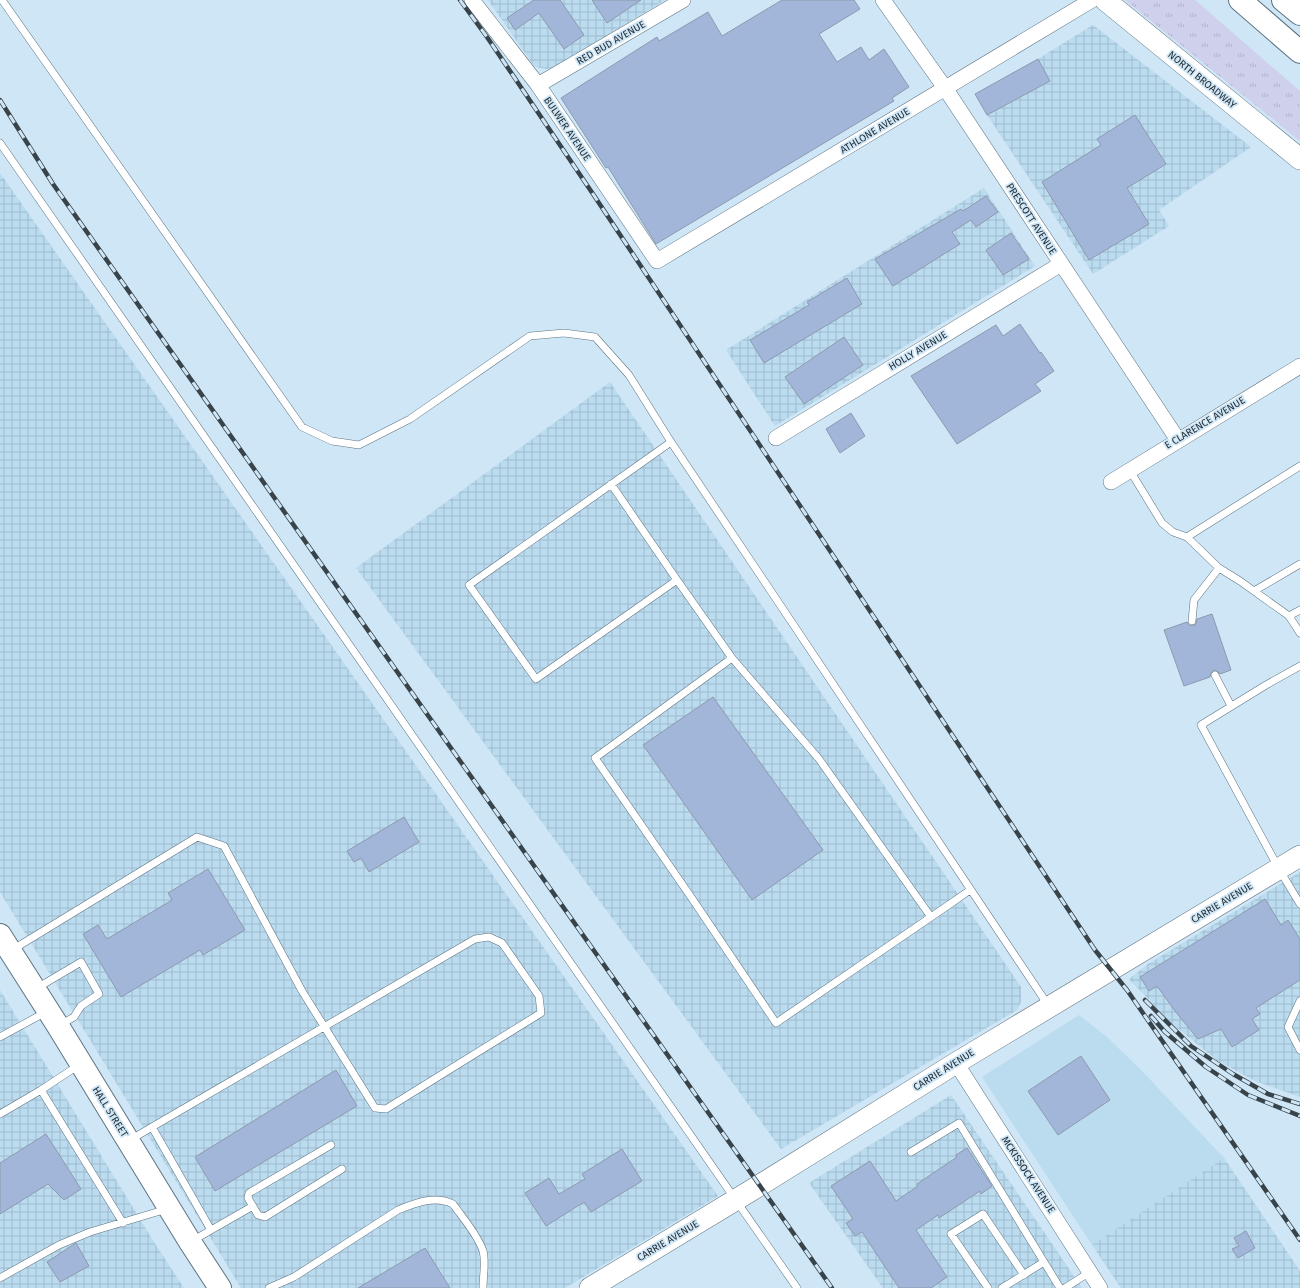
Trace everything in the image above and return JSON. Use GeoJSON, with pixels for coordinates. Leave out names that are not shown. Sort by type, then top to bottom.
{"type":"FeatureCollection","features":[{"type":"Feature","properties":{"kind":"main road"},"geometry":{"type":"LineString","coordinates":[[1240,0],[1300,52]]}},
{"type":"Feature","properties":{"kind":"main road"},"geometry":{"type":"LineString","coordinates":[[1284,0],[1300,14]]}},
{"type":"Feature","properties":{"kind":"main road","name":"HALL STREET"},"geometry":{"type":"LineString","coordinates":[[5,943],[220,1288]]}},
{"type":"Feature","properties":{"kind":"street","name":"BULWER AVENUE"},"geometry":{"type":"LineString","coordinates":[[472,0],[538,85],[657,261]]}},
{"type":"Feature","properties":{"kind":"street","name":"RED BUD AVENUE"},"geometry":{"type":"LineString","coordinates":[[538,85],[684,0]]}},
{"type":"Feature","properties":{"kind":"street","name":"PRESCOTT AVENUE"},"geometry":{"type":"LineString","coordinates":[[883,0],[945,88],[1178,440]]}},
{"type":"Feature","properties":{"kind":"street","name":"ATHLONE AVENUE"},"geometry":{"type":"LineString","coordinates":[[657,261],[1092,0]]}},
{"type":"Feature","properties":{"kind":"street","name":"NORTH BROADWAY"},"geometry":{"type":"LineString","coordinates":[[1105,0],[1300,159]]}},
{"type":"Feature","properties":{"kind":"street","name":"HOLLY AVENUE"},"geometry":{"type":"LineString","coordinates":[[776,438],[1061,264]]}},
{"type":"Feature","properties":{"kind":"street","name":"E CLARENCE AVENUE"},"geometry":{"type":"LineString","coordinates":[[1111,482],[1129,469],[1300,366]]}},
{"type":"Feature","properties":{"kind":"street","name":"CARRIE AVENUE"},"geometry":{"type":"LineString","coordinates":[[590,1288],[736,1200],[956,1063],[1300,856]]}},
{"type":"Feature","properties":{"kind":"street","name":"MCKISSOCK AVENUE"},"geometry":{"type":"LineString","coordinates":[[956,1063],[1100,1288]]}},
{"type":"Feature","properties":{"kind":"lane"},"geometry":{"type":"LineString","coordinates":[[2,0],[302,427],[332,441],[359,445],[410,419],[530,336],[564,333],[595,337],[629,375],[670,442],[970,890],[1050,1006]]}},
{"type":"Feature","properties":{"kind":"lane"},"geometry":{"type":"LineString","coordinates":[[0,143],[797,1288]]}},
{"type":"Feature","properties":{"kind":"lane"},"geometry":{"type":"LineString","coordinates":[[670,442],[469,585],[536,679],[677,580]]}},
{"type":"Feature","properties":{"kind":"lane"},"geometry":{"type":"LineString","coordinates":[[1188,537],[1300,466]]}},
{"type":"Feature","properties":{"kind":"lane"},"geometry":{"type":"LineString","coordinates":[[1129,469],[1162,523],[1173,532],[1188,537],[1219,568],[1289,616],[1300,632]]}},
{"type":"Feature","properties":{"kind":"lane"},"geometry":{"type":"LineString","coordinates":[[611,484],[732,658],[819,759],[931,917]]}},
{"type":"Feature","properties":{"kind":"lane"},"geometry":{"type":"LineString","coordinates":[[1254,591],[1300,564]]}},
{"type":"Feature","properties":{"kind":"lane"},"geometry":{"type":"LineString","coordinates":[[1192,621],[1194,600],[1219,568]]}},
{"type":"Feature","properties":{"kind":"lane"},"geometry":{"type":"LineString","coordinates":[[1289,616],[1300,610]]}},
{"type":"Feature","properties":{"kind":"lane"},"geometry":{"type":"LineString","coordinates":[[732,658],[595,758],[776,1023],[970,890]]}},
{"type":"Feature","properties":{"kind":"lane"},"geometry":{"type":"LineString","coordinates":[[1300,666],[1201,725],[1279,869],[1300,904]]}},
{"type":"Feature","properties":{"kind":"lane"},"geometry":{"type":"LineString","coordinates":[[1215,675],[1231,706]]}},
{"type":"Feature","properties":{"kind":"lane"},"geometry":{"type":"LineString","coordinates":[[5,943],[197,837],[224,846],[323,1027],[376,1108],[386,1109],[541,1013],[540,996],[502,943],[489,937],[475,939],[323,1027],[128,1141]]}},
{"type":"Feature","properties":{"kind":"lane"},"geometry":{"type":"LineString","coordinates":[[0,1036],[53,1019],[74,1017],[81,1006],[99,994],[81,962],[34,989]]}},
{"type":"Feature","properties":{"kind":"lane"},"geometry":{"type":"LineString","coordinates":[[1300,1001],[1288,1027],[1300,1050]]}},
{"type":"Feature","properties":{"kind":"lane"},"geometry":{"type":"LineString","coordinates":[[0,1114],[41,1090],[80,1064]]}},
{"type":"Feature","properties":{"kind":"lane"},"geometry":{"type":"LineString","coordinates":[[41,1090],[123,1223]]}},
{"type":"Feature","properties":{"kind":"lane"},"geometry":{"type":"LineString","coordinates":[[911,1152],[959,1122],[1060,1288]]}},
{"type":"Feature","properties":{"kind":"lane"},"geometry":{"type":"LineString","coordinates":[[152,1127],[211,1230]]}},
{"type":"Feature","properties":{"kind":"lane"},"geometry":{"type":"LineString","coordinates":[[331,1145],[249,1193],[248,1198],[258,1215],[265,1217],[342,1169]]}},
{"type":"Feature","properties":{"kind":"lane"},"geometry":{"type":"LineString","coordinates":[[269,1288],[294,1277],[398,1210],[429,1200],[438,1200],[447,1201],[453,1204],[478,1240],[483,1251],[484,1259],[483,1288]]}},
{"type":"Feature","properties":{"kind":"lane"},"geometry":{"type":"LineString","coordinates":[[190,1242],[253,1206]]}},
{"type":"Feature","properties":{"kind":"lane"},"geometry":{"type":"LineString","coordinates":[[0,1278],[59,1245],[90,1232],[169,1208]]}},
{"type":"Feature","properties":{"kind":"lane"},"geometry":{"type":"LineString","coordinates":[[988,1288],[951,1234],[983,1214],[1024,1275]]}},
{"type":"Feature","properties":{"kind":"lane"},"geometry":{"type":"LineString","coordinates":[[1002,1288],[1044,1262]]}},
{"type":"Feature","properties":{"kind":"lane"},"geometry":{"type":"LineString","coordinates":[[1065,1288],[1090,1272]]}},
{"type":"Feature","properties":{"kind":"shaded area"},"geometry":{"type":"Polygon","coordinates":[[[488,0],[665,0],[555,67],[547,69],[534,66],[488,0]]]}},
{"type":"Feature","properties":{"kind":"shaded area"},"geometry":{"type":"Polygon","coordinates":[[[1093,25],[1251,147],[1159,210],[1169,226],[1093,274],[987,115],[975,94],[1038,59],[1093,25]]]}},
{"type":"Feature","properties":{"kind":"shaded area"},"geometry":{"type":"Polygon","coordinates":[[[0,173],[718,1196],[565,1288],[241,1288],[0,892],[0,173]]]}},
{"type":"Feature","properties":{"kind":"shaded area"},"geometry":{"type":"Polygon","coordinates":[[[984,188],[1035,266],[775,426],[726,350],[984,188]]]}},
{"type":"Feature","properties":{"kind":"shaded area"},"geometry":{"type":"Polygon","coordinates":[[[610,382],[1021,987],[1021,1002],[1017,1010],[781,1149],[356,568],[610,382]]]}},
{"type":"Feature","properties":{"kind":"shaded area"},"geometry":{"type":"Polygon","coordinates":[[[1300,872],[1300,1097],[1255,1081],[1218,1061],[1171,1023],[1129,979],[1148,964],[1300,872]]]}},
{"type":"Feature","properties":{"kind":"shaded area"},"geometry":{"type":"Polygon","coordinates":[[[0,990],[154,1242],[184,1288],[0,1288],[0,990]]]}},
{"type":"Feature","properties":{"kind":"shaded area"},"geometry":{"type":"Polygon","coordinates":[[[1079,1015],[1107,1037],[1141,1070],[1224,1158],[1092,1245],[982,1077],[1079,1015]]]}},
{"type":"Feature","properties":{"kind":"shaded area"},"geometry":{"type":"Polygon","coordinates":[[[951,1095],[1082,1288],[883,1288],[809,1183],[951,1095]]]}},
{"type":"Feature","properties":{"kind":"shaded area"},"geometry":{"type":"Polygon","coordinates":[[[1224,1158],[1300,1271],[1300,1288],[1121,1288],[1092,1245],[1224,1158]]]}},
{"type":"Feature","properties":{"kind":"green space"},"geometry":{"type":"Polygon","coordinates":[[[1125,0],[1195,0],[1300,91],[1300,141],[1125,0]]]}},
{"type":"Feature","properties":{"kind":"building"},"geometry":{"type":"Polygon","coordinates":[[[534,0],[560,0],[584,35],[564,49],[539,13],[515,30],[507,18],[534,0]]]}},
{"type":"Feature","properties":{"kind":"building"},"geometry":{"type":"Polygon","coordinates":[[[592,0],[641,0],[607,23],[592,0]]]}},
{"type":"Feature","properties":{"kind":"building"},"geometry":{"type":"Polygon","coordinates":[[[782,0],[854,0],[860,9],[819,34],[837,62],[861,47],[869,60],[884,49],[909,87],[892,98],[894,101],[656,244],[608,167],[606,168],[561,98],[657,37],[659,41],[708,12],[722,36],[782,0]]]}},
{"type":"Feature","properties":{"kind":"building"},"geometry":{"type":"Polygon","coordinates":[[[1038,59],[1050,81],[987,115],[975,94],[1038,59]]]}},
{"type":"Feature","properties":{"kind":"building"},"geometry":{"type":"Polygon","coordinates":[[[1135,115],[1166,164],[1127,188],[1149,224],[1089,260],[1042,182],[1101,145],[1097,139],[1135,115]]]}},
{"type":"Feature","properties":{"kind":"building"},"geometry":{"type":"Polygon","coordinates":[[[986,196],[998,212],[976,227],[971,220],[952,232],[960,244],[893,286],[875,259],[961,209],[963,211],[986,196]]]}},
{"type":"Feature","properties":{"kind":"building"},"geometry":{"type":"Polygon","coordinates":[[[1011,233],[1029,259],[1003,275],[986,250],[1011,233]]]}},
{"type":"Feature","properties":{"kind":"building"},"geometry":{"type":"Polygon","coordinates":[[[847,278],[862,304],[764,363],[750,340],[809,305],[807,302],[847,278]]]}},
{"type":"Feature","properties":{"kind":"building"},"geometry":{"type":"Polygon","coordinates":[[[1020,324],[1054,371],[1035,384],[1041,391],[957,444],[911,376],[996,325],[1003,336],[1020,324]]]}},
{"type":"Feature","properties":{"kind":"building"},"geometry":{"type":"Polygon","coordinates":[[[844,337],[863,365],[804,404],[785,377],[844,337]]]}},
{"type":"Feature","properties":{"kind":"building"},"geometry":{"type":"Polygon","coordinates":[[[851,413],[865,436],[840,453],[826,429],[851,413]]]}},
{"type":"Feature","properties":{"kind":"building"},"geometry":{"type":"Polygon","coordinates":[[[1212,614],[1231,670],[1220,674],[1213,670],[1210,677],[1184,686],[1164,630],[1187,622],[1189,625],[1194,626],[1197,619],[1212,614]]]}},
{"type":"Feature","properties":{"kind":"building"},"geometry":{"type":"Polygon","coordinates":[[[713,697],[823,850],[752,900],[643,745],[713,697]]]}},
{"type":"Feature","properties":{"kind":"building"},"geometry":{"type":"Polygon","coordinates":[[[404,817],[419,842],[369,872],[361,858],[354,862],[347,851],[404,817]]]}},
{"type":"Feature","properties":{"kind":"building"},"geometry":{"type":"Polygon","coordinates":[[[208,869],[245,930],[203,955],[200,950],[121,997],[83,934],[98,925],[107,939],[172,900],[168,893],[208,869]]]}},
{"type":"Feature","properties":{"kind":"building"},"geometry":{"type":"Polygon","coordinates":[[[1265,899],[1281,925],[1288,920],[1300,939],[1300,980],[1256,1008],[1260,1014],[1252,1019],[1259,1030],[1232,1047],[1221,1029],[1198,1039],[1157,986],[1149,991],[1140,977],[1265,899]]]}},
{"type":"Feature","properties":{"kind":"building"},"geometry":{"type":"Polygon","coordinates":[[[1081,1056],[1110,1100],[1058,1135],[1028,1091],[1081,1056]]]}},
{"type":"Feature","properties":{"kind":"building"},"geometry":{"type":"Polygon","coordinates":[[[336,1070],[357,1106],[215,1191],[195,1157],[336,1070]]]}},
{"type":"Feature","properties":{"kind":"building"},"geometry":{"type":"Polygon","coordinates":[[[46,1134],[81,1189],[64,1200],[48,1184],[0,1214],[0,1163],[46,1134]]]}},
{"type":"Feature","properties":{"kind":"building"},"geometry":{"type":"Polygon","coordinates":[[[967,1148],[992,1186],[981,1194],[980,1191],[939,1218],[938,1215],[916,1230],[947,1277],[931,1288],[899,1288],[862,1232],[855,1236],[846,1223],[853,1219],[831,1186],[870,1161],[896,1201],[918,1186],[917,1184],[957,1157],[956,1155],[967,1148]]]}},
{"type":"Feature","properties":{"kind":"building"},"geometry":{"type":"Polygon","coordinates":[[[622,1149],[642,1181],[591,1212],[584,1202],[546,1226],[525,1193],[549,1178],[559,1194],[585,1179],[582,1174],[622,1149]]]}},
{"type":"Feature","properties":{"kind":"building"},"geometry":{"type":"Polygon","coordinates":[[[1246,1231],[1255,1248],[1238,1258],[1232,1249],[1239,1246],[1234,1238],[1246,1231]]]}},
{"type":"Feature","properties":{"kind":"building"},"geometry":{"type":"Polygon","coordinates":[[[76,1243],[89,1266],[60,1282],[47,1262],[76,1243]]]}},
{"type":"Feature","properties":{"kind":"building"},"geometry":{"type":"Polygon","coordinates":[[[425,1248],[450,1288],[358,1288],[425,1248]]]}},
{"type":"Feature","properties":{"kind":"railway"},"geometry":{"type":"LineString","coordinates":[[460,0],[487,37],[593,194],[1095,950],[1127,990],[1300,1240]]}},
{"type":"Feature","properties":{"kind":"railway"},"geometry":{"type":"LineString","coordinates":[[0,100],[53,184],[832,1288]]}},
{"type":"Feature","properties":{"kind":"railway"},"geometry":{"type":"LineString","coordinates":[[1145,1000],[1191,1046],[1233,1074],[1268,1094],[1300,1104]]}},
{"type":"Feature","properties":{"kind":"railway"},"geometry":{"type":"LineString","coordinates":[[1151,1016],[1165,1032],[1206,1067],[1248,1095],[1300,1116]]}}]}
